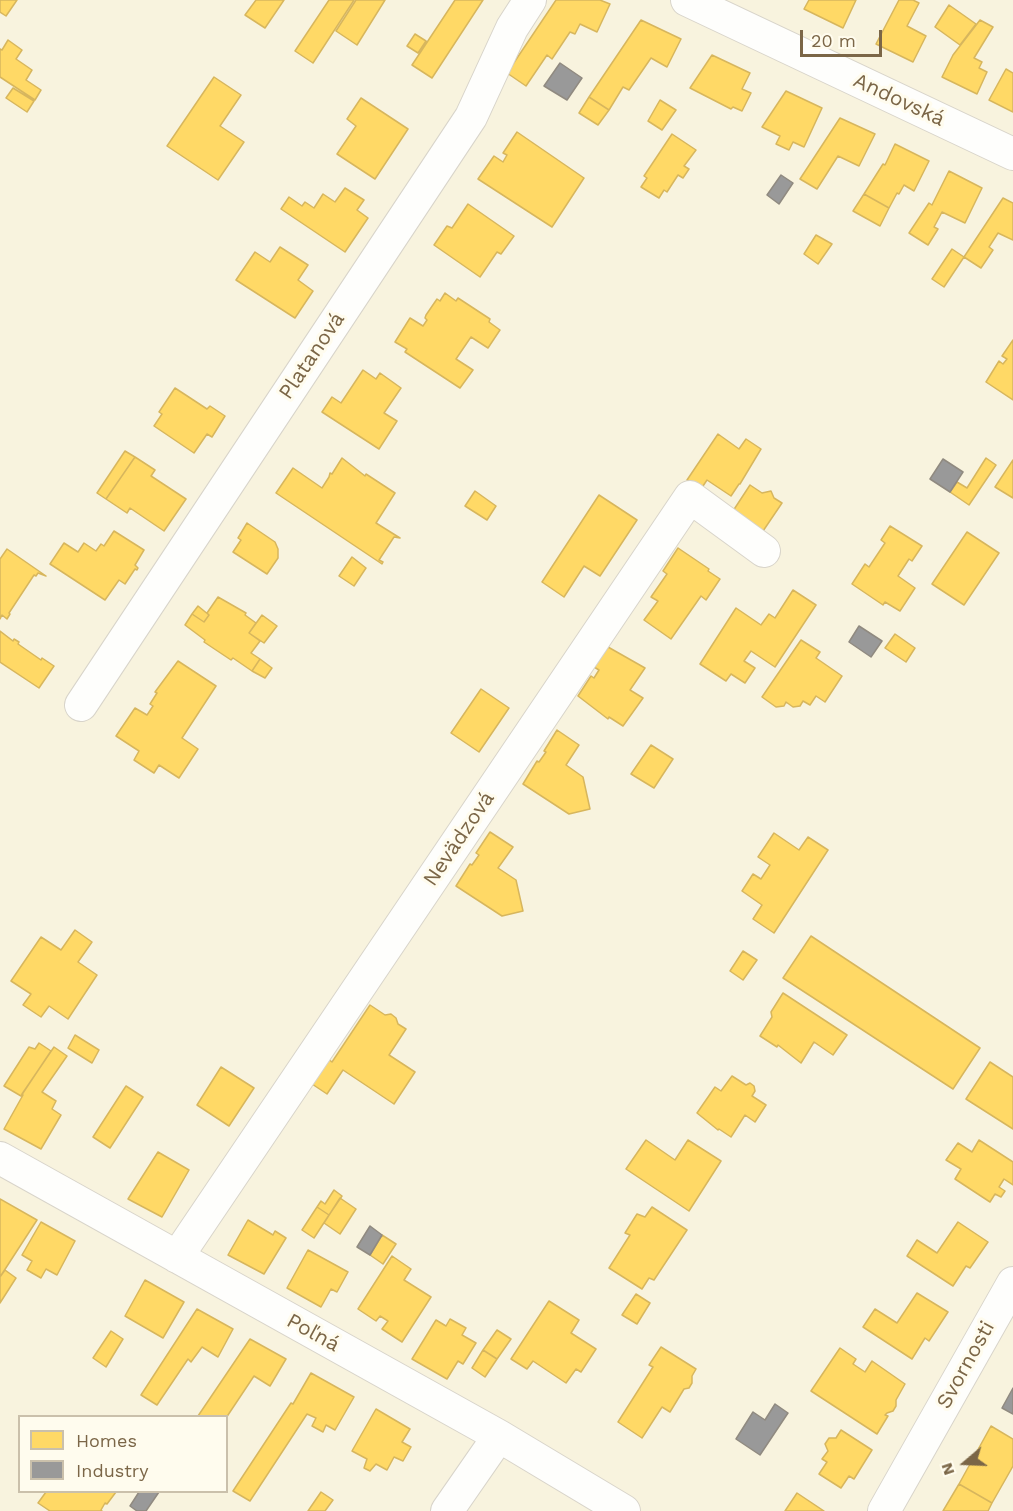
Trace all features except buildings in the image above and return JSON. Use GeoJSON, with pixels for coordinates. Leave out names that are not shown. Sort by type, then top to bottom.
{"type":"FeatureCollection","features":[{"type":"Feature","properties":{"kind":"street","name":"Platanová"},"geometry":{"type":"LineString","coordinates":[[81,705],[471,117],[512,28],[530,0]]}},
{"type":"Feature","properties":{"kind":"street","name":"Andovská"},"geometry":{"type":"LineString","coordinates":[[687,0],[1013,153]]}},
{"type":"Feature","properties":{"kind":"street","name":"Nevädzová"},"geometry":{"type":"LineString","coordinates":[[177,1257],[690,497],[764,551]]}},
{"type":"Feature","properties":{"kind":"street","name":"Poľná"},"geometry":{"type":"LineString","coordinates":[[0,1158],[499,1436],[624,1511]]}},
{"type":"Feature","properties":{"kind":"street","name":"Svornosti"},"geometry":{"type":"LineString","coordinates":[[884,1511],[1013,1282]]}},
{"type":"Feature","properties":{"kind":"street"},"geometry":{"type":"LineString","coordinates":[[447,1511],[499,1436]]}},
{"type":"Feature","properties":{"kind":"shaded area"},"geometry":{"type":"Polygon","coordinates":[[[0,0],[1013,0],[1013,1511],[0,1511],[0,0]]]}}]}
